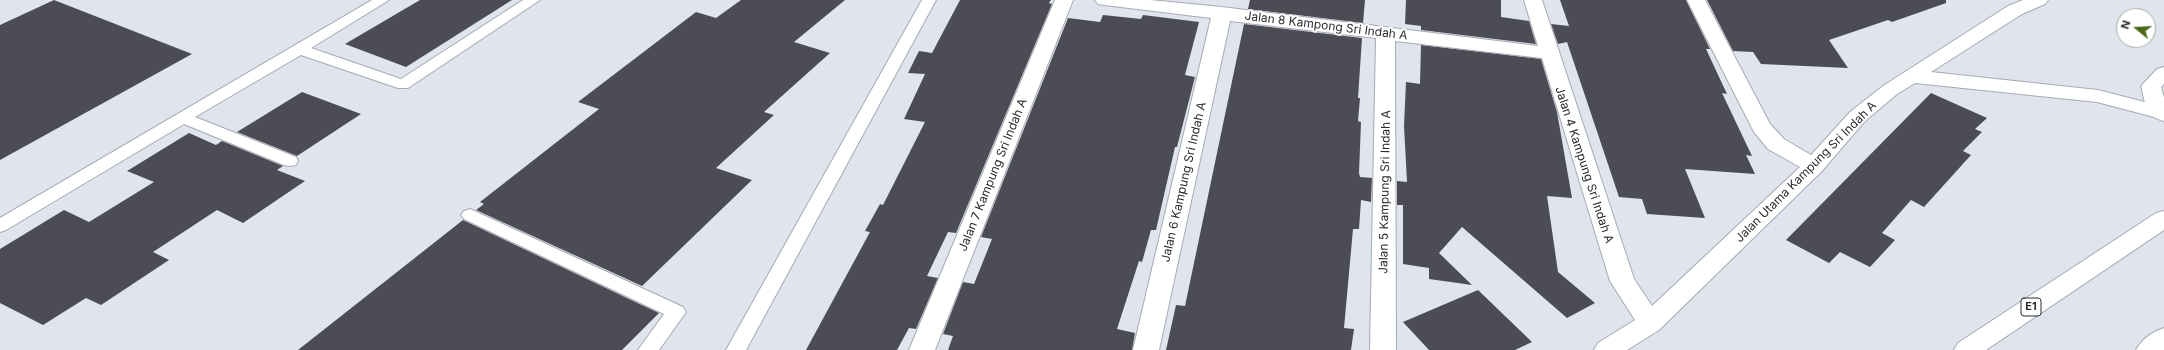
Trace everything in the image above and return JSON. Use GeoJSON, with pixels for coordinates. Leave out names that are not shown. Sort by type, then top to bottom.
{"type":"FeatureCollection","features":[{"type":"Feature","properties":{"kind":"main road","name":"Jalan 7 Kampung Sri Indah A"},"geometry":{"type":"LineString","coordinates":[[922,350],[1064,0]]}},
{"type":"Feature","properties":{"kind":"main road","name":"Jalan 8 Kampong Sri Indah A"},"geometry":{"type":"LineString","coordinates":[[1104,0],[1548,53]]}},
{"type":"Feature","properties":{"kind":"main road","name":"Jalan 4 Kampung Sri Indah A"},"geometry":{"type":"LineString","coordinates":[[1533,0],[1548,53],[1622,281],[1650,323]]}},
{"type":"Feature","properties":{"kind":"main road"},"geometry":{"type":"LineString","coordinates":[[1696,0],[1761,127],[1776,144],[1814,166]]}},
{"type":"Feature","properties":{"kind":"main road","name":"Jalan Utama Kampung Sri Indah A"},"geometry":{"type":"LineString","coordinates":[[1607,350],[1650,323],[1814,166],[1857,117],[1890,90],[2010,5],[2039,0]]}},
{"type":"Feature","properties":{"kind":"main road","name":"Jalan 6 Kampung Sri Indah A"},"geometry":{"type":"LineString","coordinates":[[1146,350],[1222,14]]}},
{"type":"Feature","properties":{"kind":"main road","name":"Jalan 5 Kampung Sri Indah A"},"geometry":{"type":"LineString","coordinates":[[1383,350],[1386,33]]}},
{"type":"Feature","properties":{"kind":"main road"},"geometry":{"type":"LineString","coordinates":[[2161,113],[2151,86],[2164,73]]}},
{"type":"Feature","properties":{"kind":"main road"},"geometry":{"type":"LineString","coordinates":[[1910,76],[2098,96],[2161,113]]}},
{"type":"Feature","properties":{"kind":"main road","name":"E1"},"geometry":{"type":"LineString","coordinates":[[1967,350],[2164,219]]}},
{"type":"Feature","properties":{"kind":"main road"},"geometry":{"type":"LineString","coordinates":[[2149,350],[2164,338]]}},
{"type":"Feature","properties":{"kind":"lane"},"geometry":{"type":"LineString","coordinates":[[0,226],[382,0]]}},
{"type":"Feature","properties":{"kind":"lane"},"geometry":{"type":"LineString","coordinates":[[299,49],[403,85],[533,0]]}},
{"type":"Feature","properties":{"kind":"lane"},"geometry":{"type":"LineString","coordinates":[[736,350],[929,0]]}},
{"type":"Feature","properties":{"kind":"lane"},"geometry":{"type":"LineString","coordinates":[[182,118],[290,161]]}},
{"type":"Feature","properties":{"kind":"lane"},"geometry":{"type":"LineString","coordinates":[[470,215],[676,312],[648,350]]}},
{"type":"Feature","properties":{"kind":"building"},"geometry":{"type":"Polygon","coordinates":[[[54,0],[192,54],[0,160],[0,25],[54,0]]]}},
{"type":"Feature","properties":{"kind":"building"},"geometry":{"type":"Polygon","coordinates":[[[420,0],[512,0],[406,67],[345,44],[420,0]]]}},
{"type":"Feature","properties":{"kind":"building"},"geometry":{"type":"Polygon","coordinates":[[[741,0],[845,0],[794,42],[830,53],[764,112],[774,115],[716,168],[752,180],[642,286],[476,210],[484,204],[480,202],[599,109],[578,102],[696,12],[716,18],[741,0]]]}},
{"type":"Feature","properties":{"kind":"building"},"geometry":{"type":"Polygon","coordinates":[[[960,0],[1051,0],[1049,3],[1052,4],[956,233],[948,232],[927,276],[938,278],[916,329],[909,328],[897,350],[806,350],[870,232],[865,231],[880,204],[883,205],[925,122],[904,119],[925,74],[908,73],[919,51],[932,53],[960,0]]]}},
{"type":"Feature","properties":{"kind":"building"},"geometry":{"type":"Polygon","coordinates":[[[1250,0],[1365,0],[1363,23],[1248,9],[1250,0]]]}},
{"type":"Feature","properties":{"kind":"building"},"geometry":{"type":"Polygon","coordinates":[[[1406,0],[1501,0],[1501,17],[1529,21],[1536,44],[1421,30],[1421,26],[1405,24],[1406,0]]]}},
{"type":"Feature","properties":{"kind":"building"},"geometry":{"type":"Polygon","coordinates":[[[1560,0],[1686,0],[1710,49],[1706,49],[1727,94],[1722,93],[1752,156],[1746,155],[1755,174],[1685,169],[1705,218],[1647,214],[1642,199],[1619,197],[1567,42],[1558,44],[1551,24],[1569,26],[1560,0]]]}},
{"type":"Feature","properties":{"kind":"building"},"geometry":{"type":"Polygon","coordinates":[[[1707,0],[1946,0],[1946,3],[1892,22],[1888,20],[1829,40],[1848,68],[1761,64],[1753,52],[1733,51],[1707,0]]]}},
{"type":"Feature","properties":{"kind":"building"},"geometry":{"type":"Polygon","coordinates":[[[1103,15],[1141,19],[1143,15],[1199,22],[1185,75],[1195,77],[1177,147],[1175,147],[1156,230],[1151,230],[1142,262],[1139,261],[1117,329],[1135,333],[1132,350],[948,350],[953,336],[943,334],[963,282],[974,284],[992,239],[981,237],[1068,18],[1100,22],[1103,15]]]}},
{"type":"Feature","properties":{"kind":"building"},"geometry":{"type":"Polygon","coordinates":[[[1244,24],[1362,38],[1358,98],[1360,98],[1358,121],[1361,122],[1359,173],[1360,177],[1372,178],[1371,202],[1361,200],[1359,229],[1353,229],[1344,328],[1354,329],[1351,350],[1166,350],[1176,305],[1185,306],[1244,24]]]}},
{"type":"Feature","properties":{"kind":"building"},"geometry":{"type":"Polygon","coordinates":[[[1421,45],[1541,59],[1557,112],[1572,198],[1547,196],[1558,272],[1595,303],[1567,318],[1462,227],[1439,253],[1472,285],[1429,279],[1429,268],[1403,264],[1403,205],[1397,205],[1397,181],[1407,182],[1404,126],[1406,82],[1420,84],[1421,45]]]}},
{"type":"Feature","properties":{"kind":"building"},"geometry":{"type":"Polygon","coordinates":[[[302,92],[361,114],[297,156],[237,132],[302,92]]]}},
{"type":"Feature","properties":{"kind":"building"},"geometry":{"type":"Polygon","coordinates":[[[1931,93],[1987,118],[1975,129],[1982,132],[1963,151],[1971,155],[1924,207],[1911,200],[1882,233],[1895,240],[1870,267],[1840,252],[1829,263],[1786,240],[1931,93]]]}},
{"type":"Feature","properties":{"kind":"building"},"geometry":{"type":"Polygon","coordinates":[[[189,133],[216,145],[222,141],[283,166],[277,170],[305,181],[243,223],[217,210],[153,252],[169,260],[101,305],[86,298],[43,325],[0,303],[0,249],[64,210],[89,222],[154,182],[127,171],[189,133]]]}},
{"type":"Feature","properties":{"kind":"building"},"geometry":{"type":"Polygon","coordinates":[[[463,220],[659,313],[622,350],[298,350],[463,220]]]}},
{"type":"Feature","properties":{"kind":"building"},"geometry":{"type":"Polygon","coordinates":[[[1478,290],[1532,342],[1515,350],[1429,350],[1403,322],[1478,290]]]}}]}
